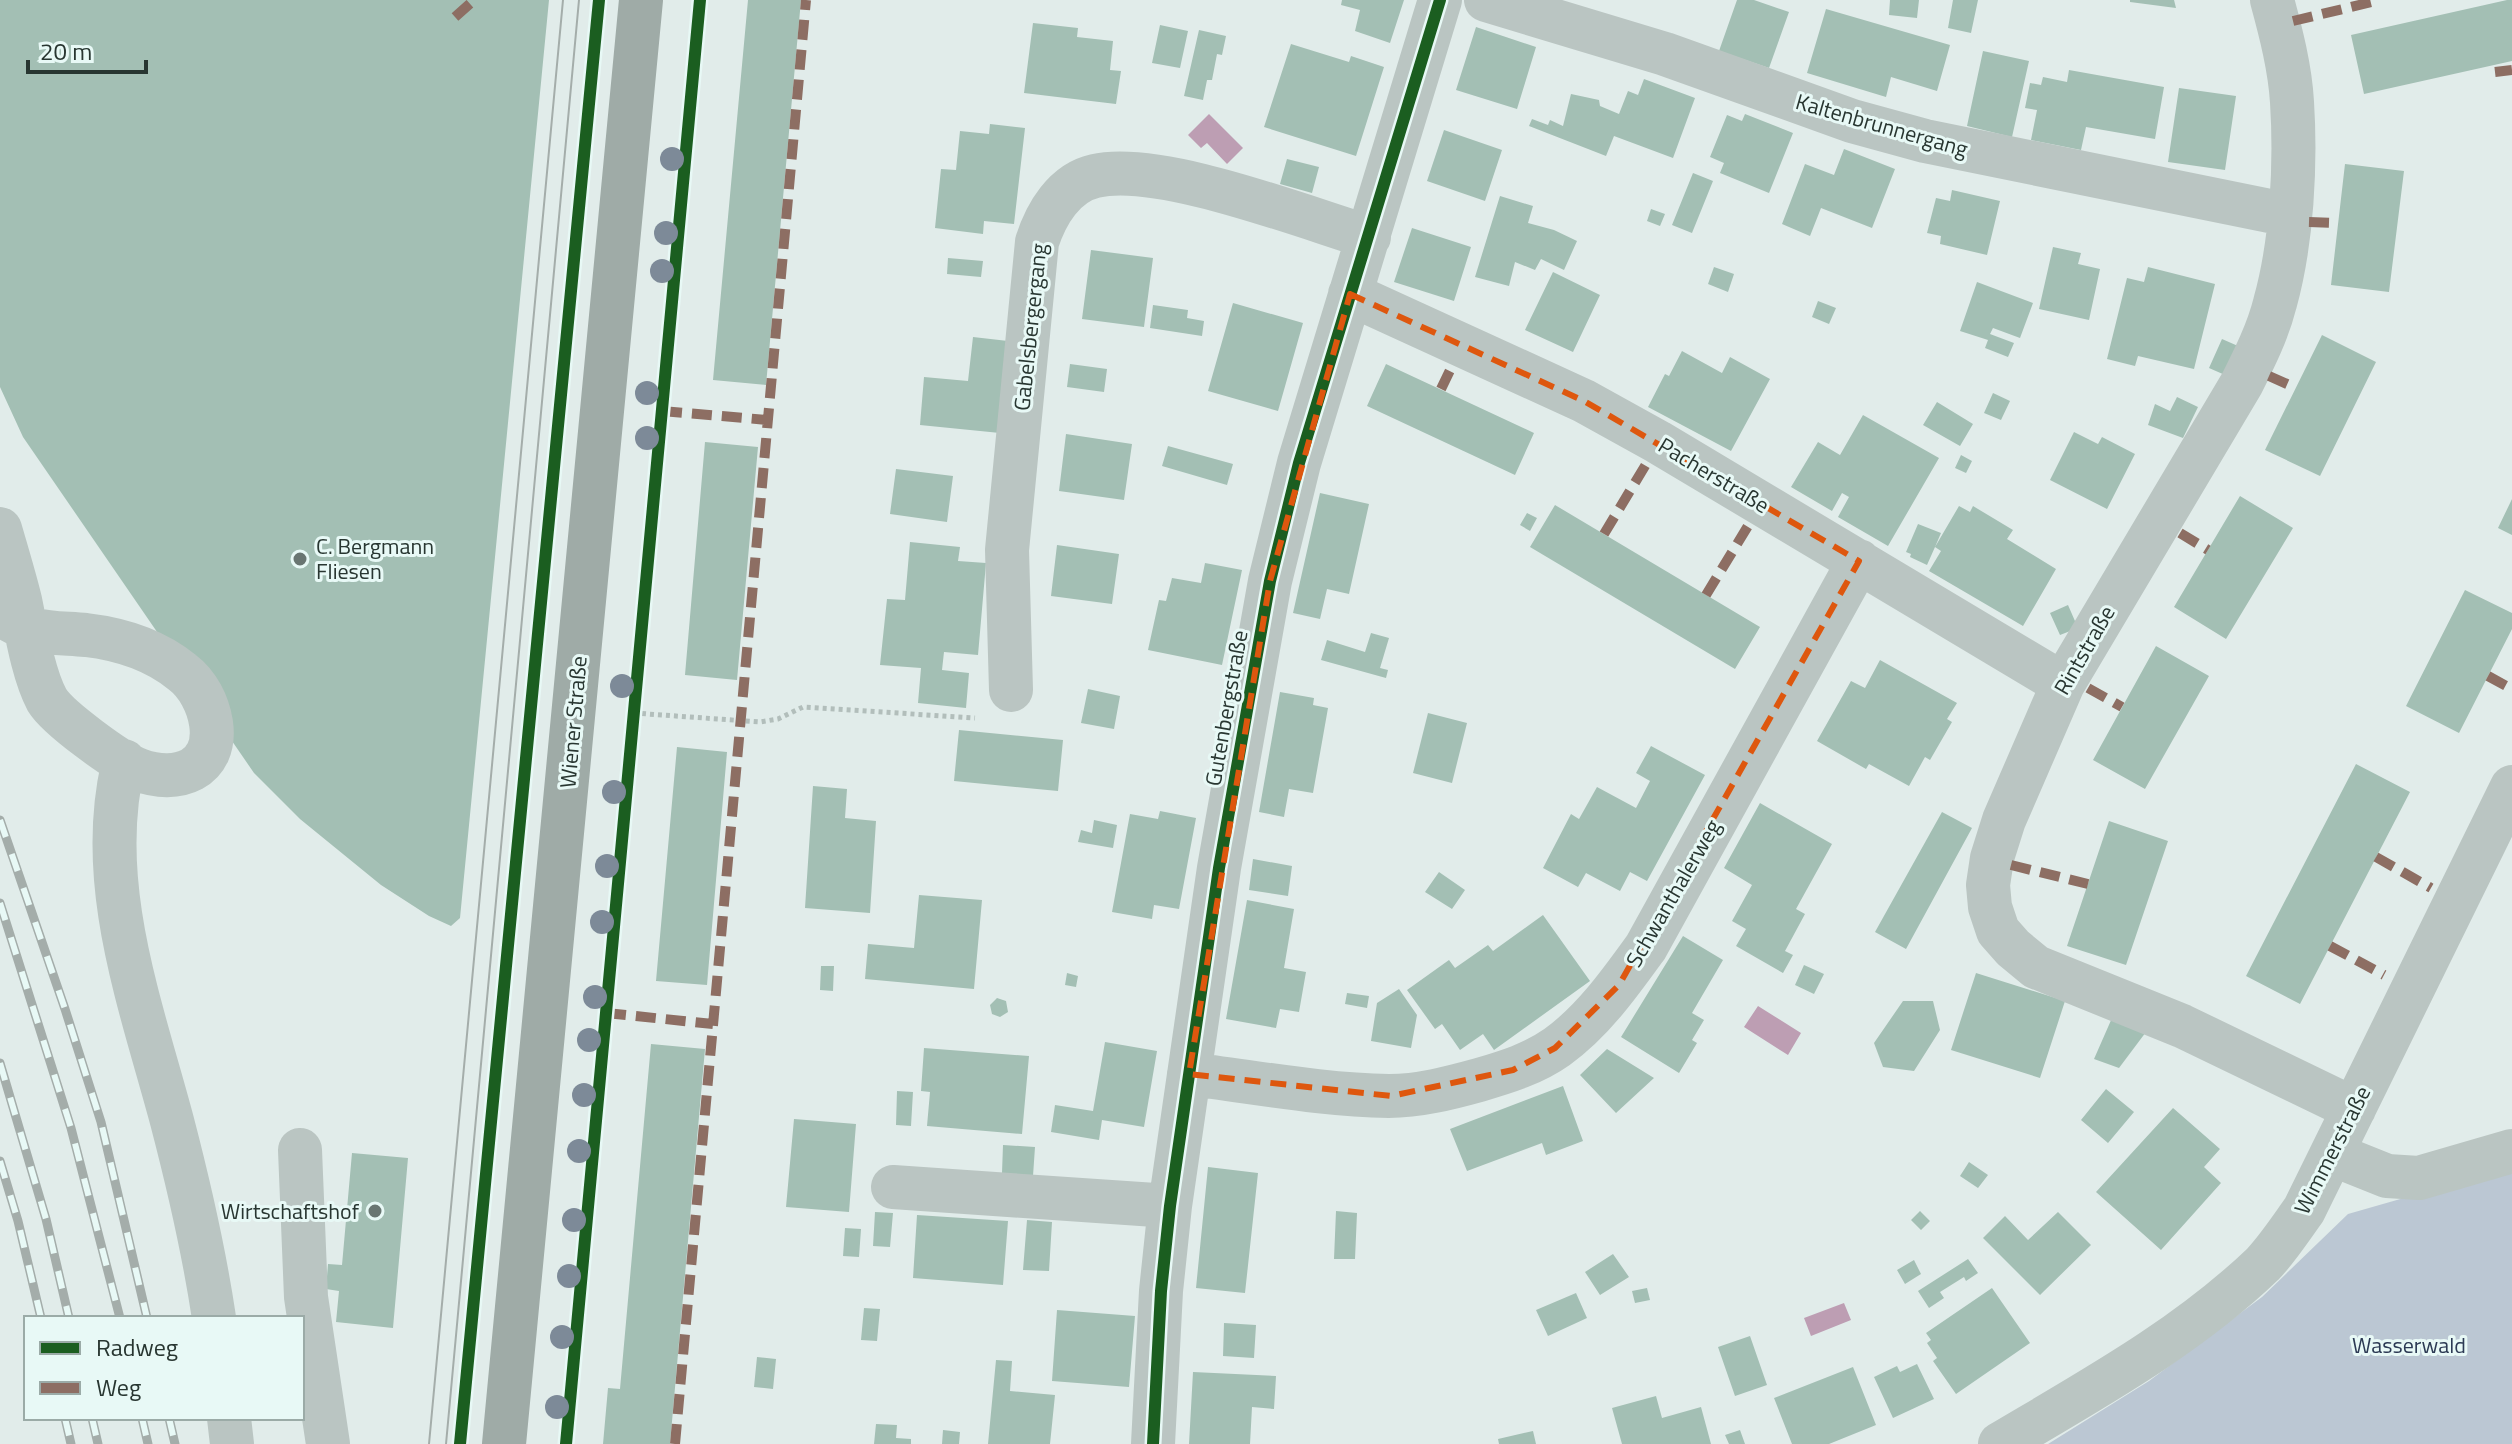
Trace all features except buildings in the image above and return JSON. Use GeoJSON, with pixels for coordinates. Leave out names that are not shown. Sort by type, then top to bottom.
{"type":"FeatureCollection","features":[{"type":"Feature","properties":{"kind":"main road","name":"Wiener Straße"},"geometry":{"type":"LineString","coordinates":[[504,1444],[641,0]]}},
{"type":"Feature","properties":{"kind":"street","name":"Gutenbergstraße"},"geometry":{"type":"LineString","coordinates":[[1153,1444],[1161,1291],[1170,1206],[1219,868],[1270,581],[1299,463],[1440,0]]}},
{"type":"Feature","properties":{"kind":"street","name":"Kaltenbrunnergang"},"geometry":{"type":"LineString","coordinates":[[1486,0],[1665,54],[1852,121],[1925,141],[2289,215]]}},
{"type":"Feature","properties":{"kind":"street","name":"Rintstraße"},"geometry":{"type":"LineString","coordinates":[[2272,0],[2292,100],[2293,153],[2284,261],[2275,304],[2253,361],[2063,684],[2022,774],[1992,858],[1988,885],[1990,907],[1998,931],[2036,967],[2182,1026],[2354,1109]]}},
{"type":"Feature","properties":{"kind":"street","name":"Gabelsbergergang"},"geometry":{"type":"LineString","coordinates":[[1011,690],[1007,550],[1015,463],[1037,242],[1044,220],[1058,201],[1072,186],[1094,176],[1121,174],[1151,177],[1211,189],[1369,237]]}},
{"type":"Feature","properties":{"kind":"street","name":"Pacherstraße"},"geometry":{"type":"LineString","coordinates":[[1350,294],[1584,401],[2063,684]]}},
{"type":"Feature","properties":{"kind":"street"},"geometry":{"type":"LineString","coordinates":[[0,529],[13,622],[48,701],[93,743],[139,770],[173,775],[195,770],[208,755],[213,737],[208,704],[183,672],[136,645],[13,622]]}},
{"type":"Feature","properties":{"kind":"street","name":"Schwanthalerweg"},"geometry":{"type":"LineString","coordinates":[[1189,1074],[1306,1090],[1391,1096],[1448,1088],[1513,1070],[1555,1048],[1589,1019],[1619,985],[1646,947],[1859,561]]}},
{"type":"Feature","properties":{"kind":"street"},"geometry":{"type":"LineString","coordinates":[[124,761],[116,792],[115,878],[132,975],[203,1243],[214,1316]]}},
{"type":"Feature","properties":{"kind":"street","name":"Wimmerstraße"},"geometry":{"type":"LineString","coordinates":[[2000,1444],[2132,1365],[2203,1315],[2264,1262],[2304,1210],[2512,787]]}},
{"type":"Feature","properties":{"kind":"street"},"geometry":{"type":"LineString","coordinates":[[300,1150],[306,1297],[328,1444]]}},
{"type":"Feature","properties":{"kind":"street"},"geometry":{"type":"LineString","coordinates":[[2332,1154],[2387,1176],[2419,1178],[2512,1151]]}},
{"type":"Feature","properties":{"kind":"street"},"geometry":{"type":"LineString","coordinates":[[893,1187],[1170,1206]]}},
{"type":"Feature","properties":{"kind":"street"},"geometry":{"type":"LineString","coordinates":[[229,1420],[232,1444]]}},
{"type":"Feature","properties":{"kind":"path"},"geometry":{"type":"LineString","coordinates":[[634,713],[760,722],[778,719],[803,707],[975,718]]}},
{"type":"Feature","properties":{"kind":"highlighted area"},"geometry":{"type":"Polygon","coordinates":[[[1350,294],[1584,401],[1859,561],[1619,985],[1555,1048],[1513,1070],[1391,1096],[1189,1074],[1270,581],[1350,294]]]}},
{"type":"Feature","properties":{"kind":"green space","name":"Wasserwald"},"geometry":{"type":"Polygon","coordinates":[[[2512,1167],[2512,1444],[2048,1444],[2149,1381],[2262,1297],[2348,1214],[2512,1167]]]}},
{"type":"Feature","properties":{"kind":"shaded area"},"geometry":{"type":"Polygon","coordinates":[[[1209,114],[1243,148],[1227,164],[1207,143],[1201,148],[1188,135],[1209,114]]]}},
{"type":"Feature","properties":{"kind":"shaded area"},"geometry":{"type":"Polygon","coordinates":[[[1758,1006],[1801,1033],[1788,1055],[1744,1027],[1758,1006]]]}},
{"type":"Feature","properties":{"kind":"shaded area"},"geometry":{"type":"Polygon","coordinates":[[[1844,1303],[1851,1320],[1811,1336],[1804,1318],[1844,1303]]]}},
{"type":"Feature","properties":{"kind":"tram line"},"geometry":{"type":"LineString","coordinates":[[429,1444],[563,0]]}},
{"type":"Feature","properties":{"kind":"tram line"},"geometry":{"type":"LineString","coordinates":[[446,1444],[579,0]]}},
{"type":"Feature","properties":{"kind":"railway"},"geometry":{"type":"LineString","coordinates":[[0,820],[101,1122],[147,1316]]}},
{"type":"Feature","properties":{"kind":"railway"},"geometry":{"type":"LineString","coordinates":[[0,903],[71,1128],[119,1316]]}},
{"type":"Feature","properties":{"kind":"railway"},"geometry":{"type":"LineString","coordinates":[[0,1063],[46,1219],[69,1316]]}},
{"type":"Feature","properties":{"kind":"railway"},"geometry":{"type":"LineString","coordinates":[[0,1161],[41,1316]]}},
{"type":"Feature","properties":{"kind":"railway"},"geometry":{"type":"LineString","coordinates":[[65,1420],[71,1444]]}},
{"type":"Feature","properties":{"kind":"railway"},"geometry":{"type":"LineString","coordinates":[[92,1420],[98,1444]]}},
{"type":"Feature","properties":{"kind":"railway"},"geometry":{"type":"LineString","coordinates":[[142,1420],[148,1444]]}},
{"type":"Feature","properties":{"kind":"railway"},"geometry":{"type":"LineString","coordinates":[[169,1420],[175,1444]]}},
{"type":"Feature","properties":{"kind":"marked path"},"geometry":{"type":"LineString","coordinates":[[455,17],[474,0]]}},
{"type":"Feature","properties":{"kind":"marked path"},"geometry":{"type":"LineString","coordinates":[[675,1444],[806,0]]}},
{"type":"Feature","properties":{"kind":"marked path"},"geometry":{"type":"LineString","coordinates":[[2293,21],[2380,0]]}},
{"type":"Feature","properties":{"kind":"marked path"},"geometry":{"type":"LineString","coordinates":[[2495,72],[2512,70]]}},
{"type":"Feature","properties":{"kind":"marked path"},"geometry":{"type":"LineString","coordinates":[[2309,222],[2339,223]]}},
{"type":"Feature","properties":{"kind":"marked path"},"geometry":{"type":"LineString","coordinates":[[1441,389],[1453,364]]}},
{"type":"Feature","properties":{"kind":"marked path"},"geometry":{"type":"LineString","coordinates":[[2269,376],[2296,388]]}},
{"type":"Feature","properties":{"kind":"marked path"},"geometry":{"type":"LineString","coordinates":[[662,411],[768,420]]}},
{"type":"Feature","properties":{"kind":"marked path"},"geometry":{"type":"LineString","coordinates":[[1604,534],[1648,461]]}},
{"type":"Feature","properties":{"kind":"marked path"},"geometry":{"type":"LineString","coordinates":[[1706,595],[1751,521]]}},
{"type":"Feature","properties":{"kind":"marked path"},"geometry":{"type":"LineString","coordinates":[[2180,533],[2208,550]]}},
{"type":"Feature","properties":{"kind":"marked path"},"geometry":{"type":"LineString","coordinates":[[2488,676],[2512,689]]}},
{"type":"Feature","properties":{"kind":"marked path"},"geometry":{"type":"LineString","coordinates":[[2088,688],[2122,707]]}},
{"type":"Feature","properties":{"kind":"marked path"},"geometry":{"type":"LineString","coordinates":[[2376,857],[2431,888]]}},
{"type":"Feature","properties":{"kind":"marked path"},"geometry":{"type":"LineString","coordinates":[[2011,865],[2088,884]]}},
{"type":"Feature","properties":{"kind":"marked path"},"geometry":{"type":"LineString","coordinates":[[2330,946],[2384,975]]}},
{"type":"Feature","properties":{"kind":"marked path"},"geometry":{"type":"LineString","coordinates":[[606,1013],[713,1024]]}},
{"type":"Feature","properties":{"kind":"cycle path"},"geometry":{"type":"LineString","coordinates":[[460,1444],[599,0]]}},
{"type":"Feature","properties":{"kind":"cycle path"},"geometry":{"type":"LineString","coordinates":[[566,1444],[700,0]]}},
{"type":"Feature","properties":{"kind":"cycle path"},"geometry":{"type":"LineString","coordinates":[[1153,1444],[1161,1291],[1170,1206],[1219,868],[1270,581],[1299,463],[1440,0]]}},
{"type":"Feature","properties":{"kind":"place","name":"C. Bergmann Fliesen"},"geometry":{"type":"Point","coordinates":[300,559]}},
{"type":"Feature","properties":{"kind":"place","name":"Wirtschaftshof"},"geometry":{"type":"Point","coordinates":[375,1211]}}]}
